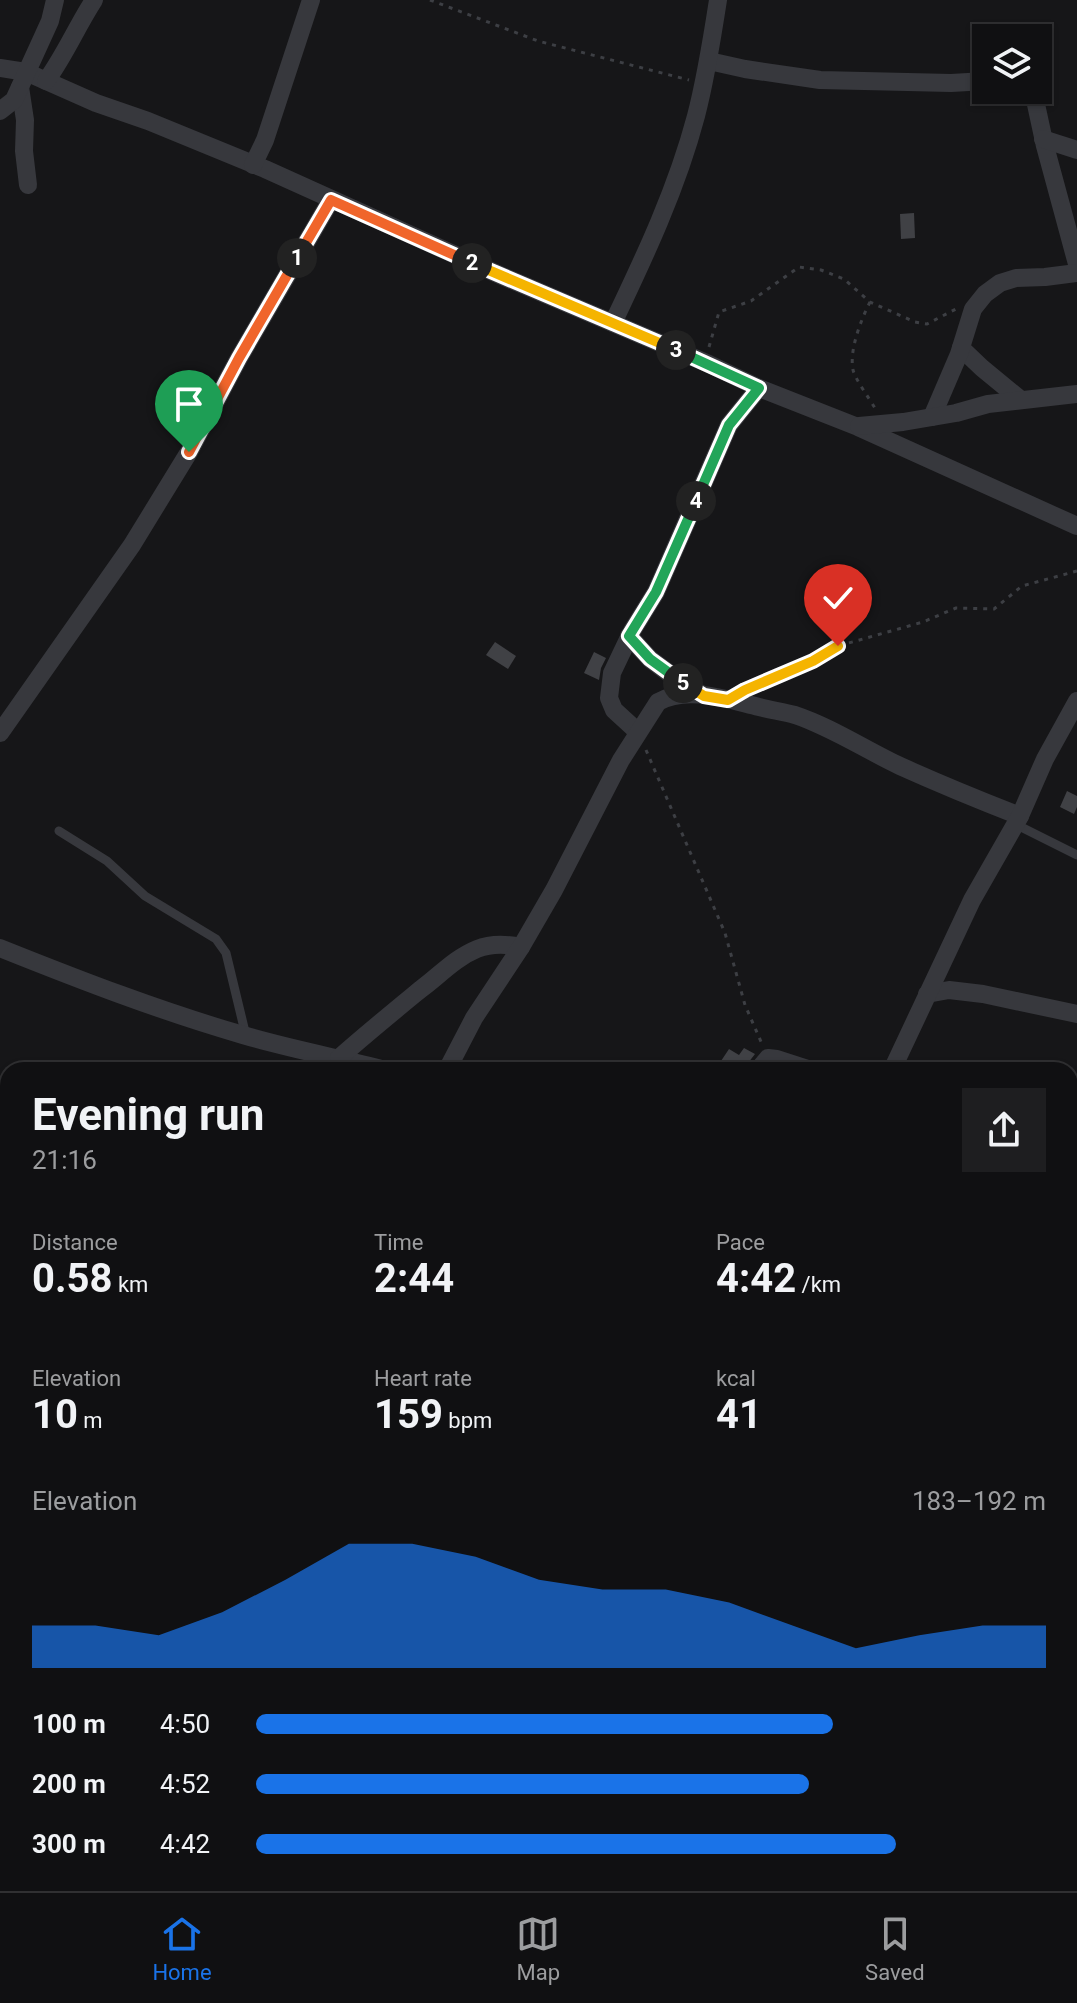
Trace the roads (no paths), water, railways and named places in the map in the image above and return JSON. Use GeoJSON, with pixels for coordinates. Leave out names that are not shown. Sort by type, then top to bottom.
{"type":"FeatureCollection","features":[{"type":"Feature","properties":{"kind":"street"},"geometry":{"type":"LineString","coordinates":[[0,111],[14,100],[50,21],[55,0]]}},
{"type":"Feature","properties":{"kind":"street"},"geometry":{"type":"LineString","coordinates":[[46,81],[94,0]]}},
{"type":"Feature","properties":{"kind":"street"},"geometry":{"type":"LineString","coordinates":[[253,165],[265,140],[311,0]]}},
{"type":"Feature","properties":{"kind":"street"},"geometry":{"type":"LineString","coordinates":[[613,323],[650,246],[676,178],[704,84],[718,0]]}},
{"type":"Feature","properties":{"kind":"street"},"geometry":{"type":"LineString","coordinates":[[709,61],[820,80],[972,82]]}},
{"type":"Feature","properties":{"kind":"street"},"geometry":{"type":"LineString","coordinates":[[0,68],[23,80],[46,81],[253,165],[759,388],[858,427],[1077,526]]}},
{"type":"Feature","properties":{"kind":"street"},"geometry":{"type":"LineString","coordinates":[[23,80],[28,185]]}},
{"type":"Feature","properties":{"kind":"street"},"geometry":{"type":"LineString","coordinates":[[1036,104],[1077,264]]}},
{"type":"Feature","properties":{"kind":"street"},"geometry":{"type":"LineString","coordinates":[[1043,139],[1077,150]]}},
{"type":"Feature","properties":{"kind":"street"},"geometry":{"type":"LineString","coordinates":[[0,733],[81,619],[189,452],[239,358],[331,200]]}},
{"type":"Feature","properties":{"kind":"street"},"geometry":{"type":"LineString","coordinates":[[932,417],[961,348],[973,309],[985,294],[1000,283],[1016,278],[1077,273]]}},
{"type":"Feature","properties":{"kind":"street"},"geometry":{"type":"LineString","coordinates":[[961,348],[1021,400]]}},
{"type":"Feature","properties":{"kind":"street"},"geometry":{"type":"LineString","coordinates":[[638,732],[614,710],[609,698],[612,673],[629,636],[656,592],[729,425],[759,388]]}},
{"type":"Feature","properties":{"kind":"street"},"geometry":{"type":"LineString","coordinates":[[858,427],[932,417],[988,404],[1077,394]]}},
{"type":"Feature","properties":{"kind":"street"},"geometry":{"type":"LineString","coordinates":[[629,636],[650,659],[704,696]]}},
{"type":"Feature","properties":{"kind":"street"},"geometry":{"type":"LineString","coordinates":[[451,1062],[474,1018],[554,890],[621,760],[658,702],[666,697],[704,696],[795,715],[1017,820]]}},
{"type":"Feature","properties":{"kind":"street"},"geometry":{"type":"LineString","coordinates":[[896,1062],[972,900],[1017,820],[1045,759],[1077,701]]}},
{"type":"Feature","properties":{"kind":"street"},"geometry":{"type":"LineString","coordinates":[[339,1058],[393,1010],[465,955],[497,944],[521,947]]}},
{"type":"Feature","properties":{"kind":"street"},"geometry":{"type":"LineString","coordinates":[[0,948],[129,998],[246,1036],[355,1062]]}},
{"type":"Feature","properties":{"kind":"street"},"geometry":{"type":"LineString","coordinates":[[927,994],[949,990],[983,994],[1077,1014]]}},
{"type":"Feature","properties":{"kind":"street"},"geometry":{"type":"LineString","coordinates":[[311,1062],[318,1053]]}},
{"type":"Feature","properties":{"kind":"lane"},"geometry":{"type":"LineString","coordinates":[[1017,820],[1077,855]]}},
{"type":"Feature","properties":{"kind":"lane"},"geometry":{"type":"LineString","coordinates":[[59,831],[107,861],[145,896],[216,939],[226,953],[246,1036]]}}]}
